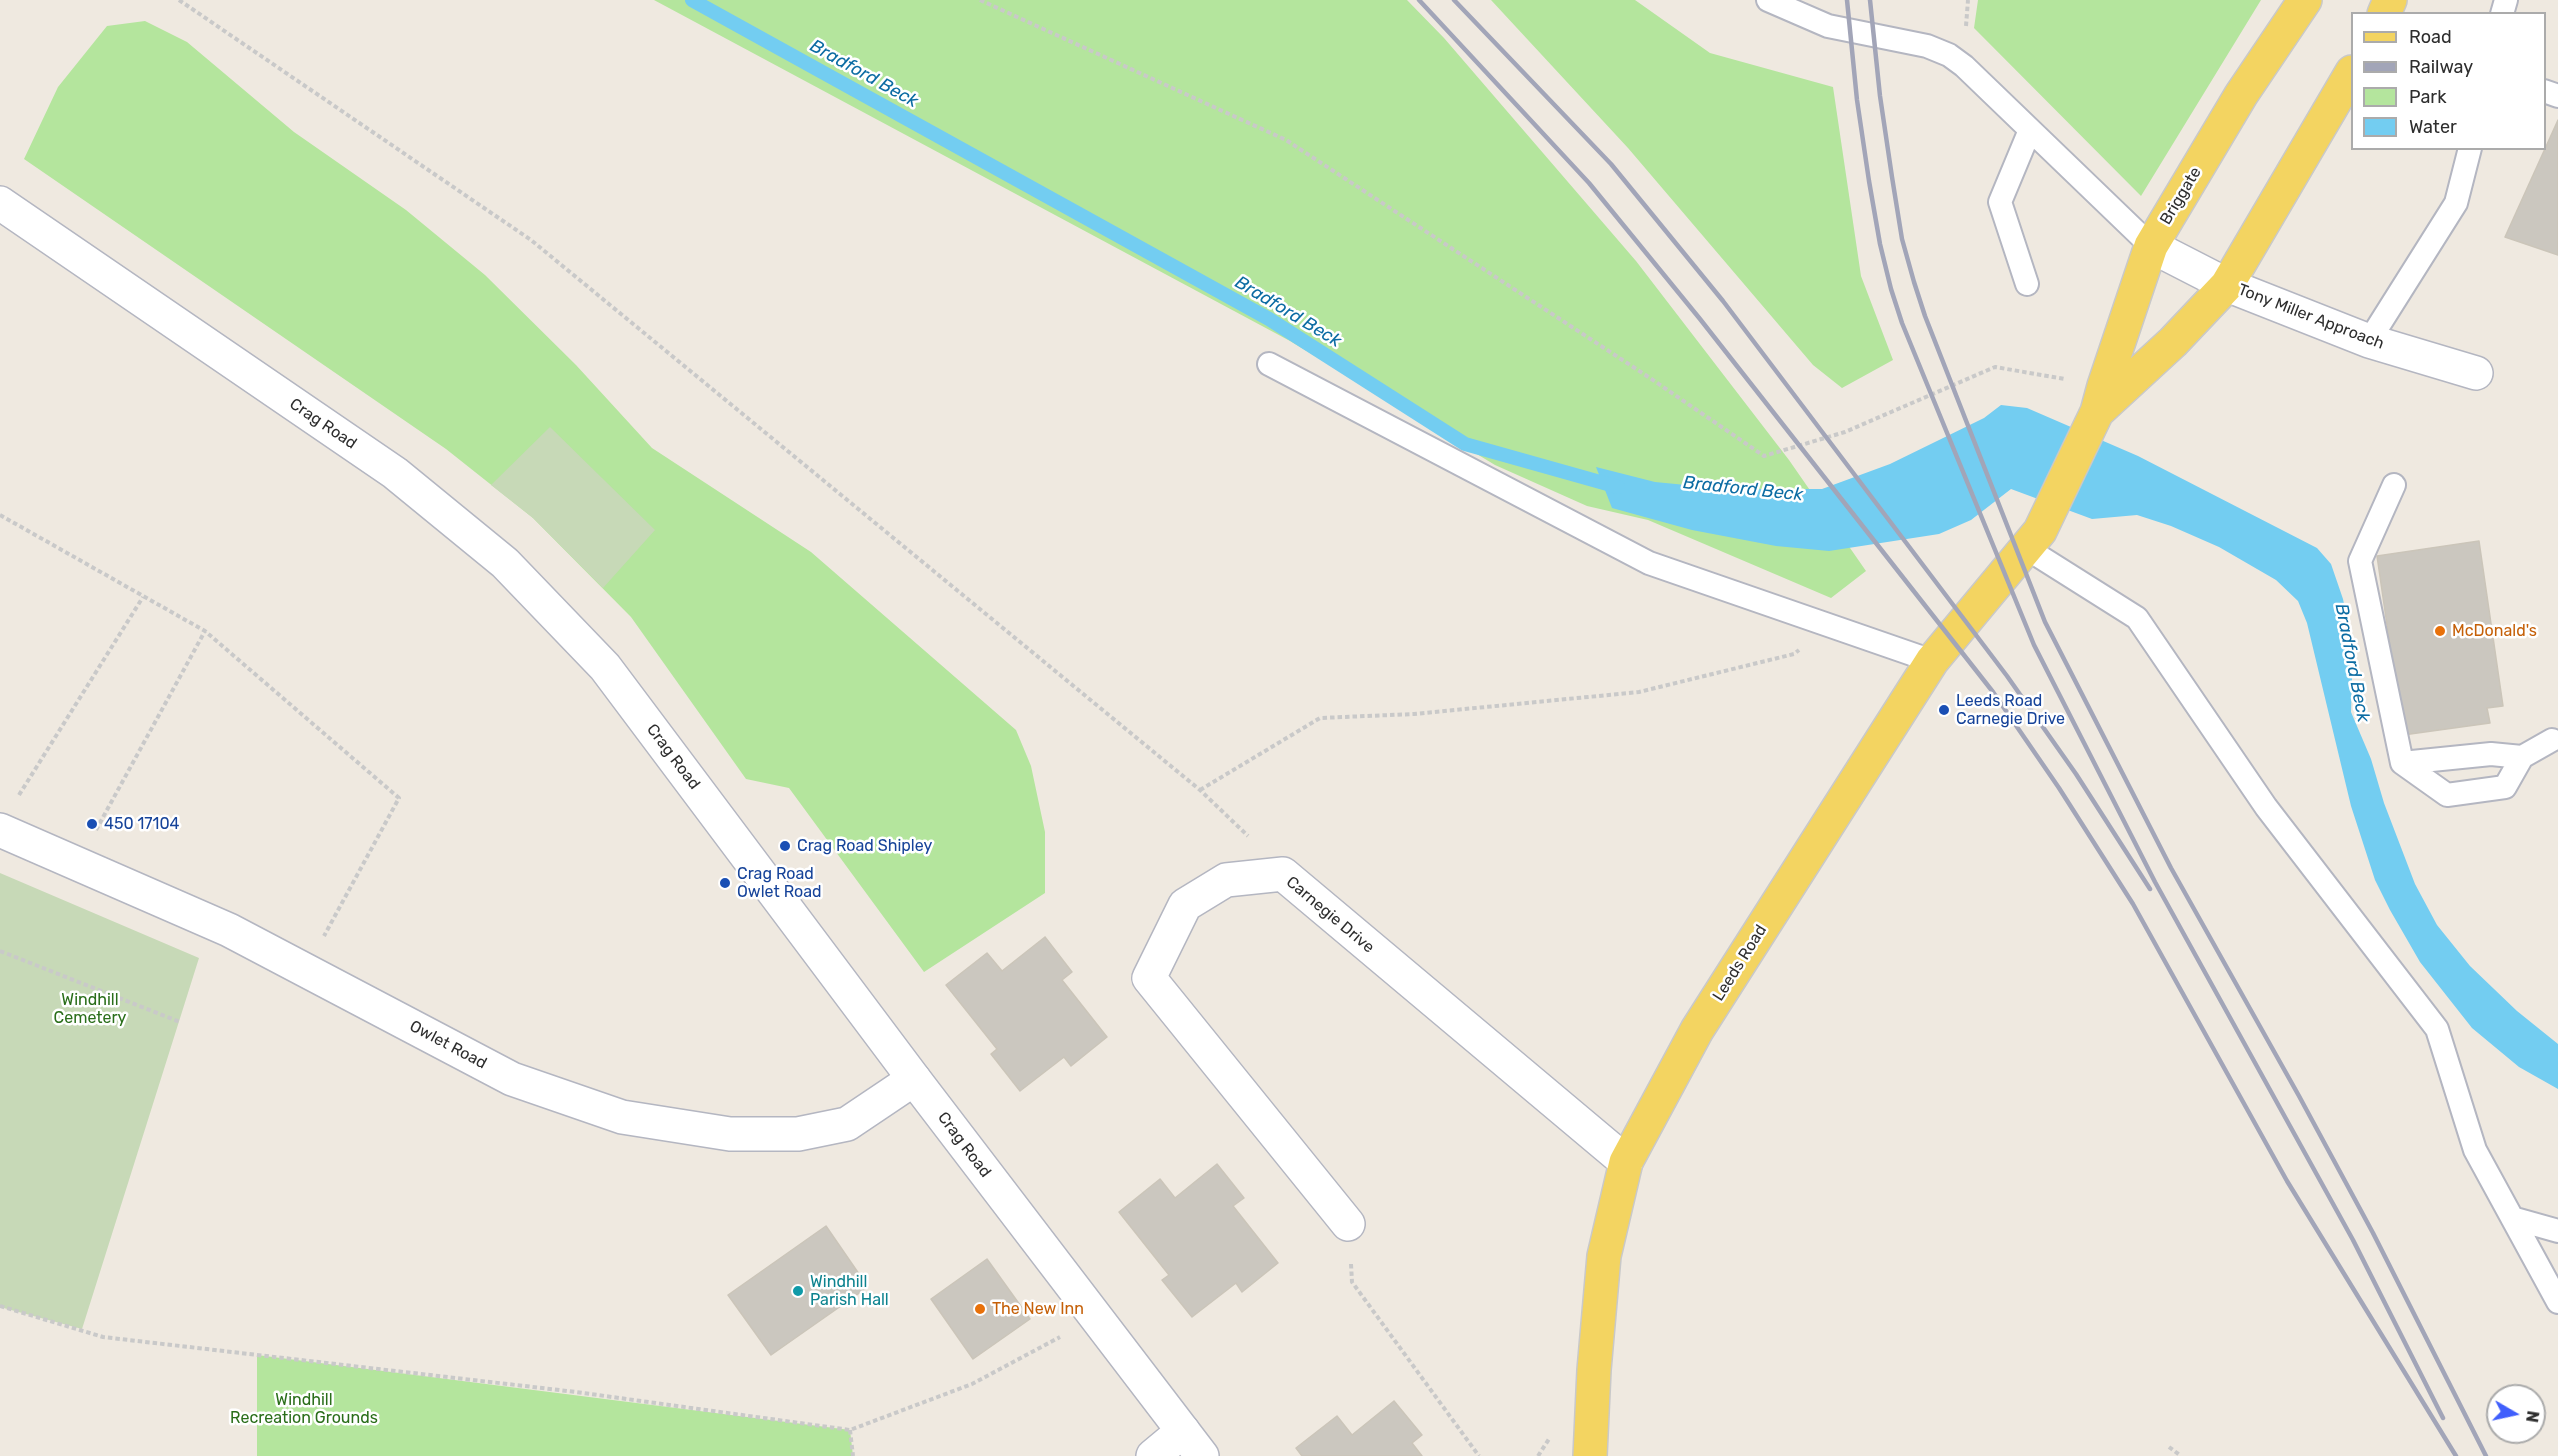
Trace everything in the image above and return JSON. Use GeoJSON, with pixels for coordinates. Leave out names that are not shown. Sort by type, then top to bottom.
{"type":"FeatureCollection","features":[{"type":"Feature","properties":{"kind":"main road","name":"Briggate"},"geometry":{"type":"LineString","coordinates":[[2033,540],[2101,399],[2151,246],[2241,95],[2305,0]]}},
{"type":"Feature","properties":{"kind":"main road","name":"Briggate"},"geometry":{"type":"LineString","coordinates":[[2101,399],[2173,342],[2227,285],[2351,74]]}},
{"type":"Feature","properties":{"kind":"main road","name":"Leeds Road"},"geometry":{"type":"LineString","coordinates":[[1590,1456],[1594,1370],[1604,1256],[1626,1162],[1698,1030],[1932,661],[2033,540]]}},
{"type":"Feature","properties":{"kind":"street","name":"Crag Road"},"geometry":{"type":"LineString","coordinates":[[0,203],[395,473],[505,563],[605,667],[914,1079],[1193,1444]]}},
{"type":"Feature","properties":{"kind":"street","name":"Tony Miller Approach"},"geometry":{"type":"LineString","coordinates":[[2151,246],[2227,285],[2369,341],[2476,373]]}},
{"type":"Feature","properties":{"kind":"street","name":"Owlet Road"},"geometry":{"type":"LineString","coordinates":[[6,817],[77,864],[229,930],[512,1079],[622,1117],[730,1134],[798,1134],[847,1124],[914,1079]]}},
{"type":"Feature","properties":{"kind":"street","name":"Carnegie Drive"},"geometry":{"type":"LineString","coordinates":[[1348,1224],[1149,978],[1185,904],[1226,880],[1283,874],[1626,1162]]}},
{"type":"Feature","properties":{"kind":"street"},"geometry":{"type":"LineString","coordinates":[[1153,1456],[1193,1444]]}},
{"type":"Feature","properties":{"kind":"lane"},"geometry":{"type":"LineString","coordinates":[[1768,0],[1828,26],[1927,46],[1949,55],[1964,66],[2151,246]]}},
{"type":"Feature","properties":{"kind":"lane"},"geometry":{"type":"LineString","coordinates":[[2027,284],[2000,202],[2030,130]]}},
{"type":"Feature","properties":{"kind":"lane"},"geometry":{"type":"LineString","coordinates":[[2369,341],[2456,203],[2469,150]]}},
{"type":"Feature","properties":{"kind":"lane"},"geometry":{"type":"LineString","coordinates":[[1269,364],[1649,563],[1932,661]]}},
{"type":"Feature","properties":{"kind":"lane"},"geometry":{"type":"LineString","coordinates":[[2394,485],[2360,561],[2402,763],[2447,795],[2505,787],[2522,757],[2552,740]]}},
{"type":"Feature","properties":{"kind":"lane"},"geometry":{"type":"LineString","coordinates":[[2033,540],[2137,618],[2266,807],[2437,1029],[2475,1150],[2558,1302]]}},
{"type":"Feature","properties":{"kind":"lane"},"geometry":{"type":"LineString","coordinates":[[2402,763],[2491,754],[2522,757]]}},
{"type":"Feature","properties":{"kind":"lane"},"geometry":{"type":"LineString","coordinates":[[2512,1218],[2558,1231]]}},
{"type":"Feature","properties":{"kind":"path"},"geometry":{"type":"LineString","coordinates":[[179,0],[531,240],[1200,790],[1264,851],[1283,874]]}},
{"type":"Feature","properties":{"kind":"path"},"geometry":{"type":"LineString","coordinates":[[980,0],[1286,140],[1650,378],[1764,456],[1845,432],[1995,367],[2101,399]]}},
{"type":"Feature","properties":{"kind":"path"},"geometry":{"type":"LineString","coordinates":[[0,515],[205,631],[399,798],[305,970]]}},
{"type":"Feature","properties":{"kind":"path"},"geometry":{"type":"LineString","coordinates":[[6,817],[143,597]]}},
{"type":"Feature","properties":{"kind":"path"},"geometry":{"type":"LineString","coordinates":[[1200,790],[1320,718],[1414,714],[1639,692],[1794,654],[1829,625]]}},
{"type":"Feature","properties":{"kind":"path"},"geometry":{"type":"LineString","coordinates":[[77,864],[205,631]]}},
{"type":"Feature","properties":{"kind":"path"},"geometry":{"type":"LineString","coordinates":[[0,951],[180,1022]]}},
{"type":"Feature","properties":{"kind":"path"},"geometry":{"type":"LineString","coordinates":[[1348,1224],[1352,1282],[1479,1456]]}},
{"type":"Feature","properties":{"kind":"path"},"geometry":{"type":"LineString","coordinates":[[0,1306],[103,1336],[576,1392],[850,1430],[972,1384],[1053,1342],[1092,1313]]}},
{"type":"Feature","properties":{"kind":"path"},"geometry":{"type":"LineString","coordinates":[[850,1430],[853,1456]]}},
{"type":"Feature","properties":{"kind":"path"},"geometry":{"type":"LineString","coordinates":[[2169,1448],[2181,1456]]}},
{"type":"Feature","properties":{"kind":"green space"},"geometry":{"type":"Polygon","coordinates":[[[654,0],[1407,0],[1444,38],[1636,261],[1789,460],[1866,571],[1831,598],[1648,520],[1587,506],[1495,465],[1290,341],[654,0]]]}},
{"type":"Feature","properties":{"kind":"green space"},"geometry":{"type":"Polygon","coordinates":[[[1491,0],[1635,0],[1710,53],[1833,87],[1861,276],[1893,360],[1842,388],[1813,365],[1628,148],[1491,0]]]}},
{"type":"Feature","properties":{"kind":"green space"},"geometry":{"type":"Polygon","coordinates":[[[1978,0],[2261,0],[2141,196],[1974,28],[1978,0]]]}},
{"type":"Feature","properties":{"kind":"green space"},"geometry":{"type":"Polygon","coordinates":[[[145,21],[187,42],[294,132],[406,210],[485,275],[576,365],[652,448],[811,552],[1016,730],[1031,766],[1045,832],[1045,893],[924,972],[789,788],[746,779],[631,617],[533,518],[446,449],[24,159],[58,87],[107,26],[145,21]]]}},
{"type":"Feature","properties":{"kind":"green space"},"geometry":{"type":"Polygon","coordinates":[[[550,427],[655,530],[603,588],[533,518],[491,485],[550,427]]]}},
{"type":"Feature","properties":{"kind":"green space","name":"Windhill Cemetery"},"geometry":{"type":"Polygon","coordinates":[[[0,873],[199,958],[82,1329],[0,1307],[0,873]]]}},
{"type":"Feature","properties":{"kind":"green space","name":"Windhill Recreation Grounds"},"geometry":{"type":"Polygon","coordinates":[[[257,1355],[850,1430],[853,1456],[257,1456],[257,1355]]]}},
{"type":"Feature","properties":{"kind":"water"},"geometry":{"type":"Polygon","coordinates":[[[2001,405],[2027,408],[2138,456],[2317,548],[2331,564],[2343,599],[2353,647],[2351,712],[2371,759],[2384,803],[2415,884],[2437,925],[2470,966],[2517,1011],[2558,1044],[2558,1089],[2519,1067],[2472,1028],[2420,962],[2390,910],[2375,880],[2351,806],[2307,623],[2298,601],[2276,580],[2219,547],[2171,526],[2137,515],[2092,519],[2011,489],[1971,520],[1939,534],[1829,551],[1776,546],[1692,530],[1612,508],[1596,467],[1655,482],[1727,489],[1822,489],[1890,464],[1984,418],[2001,405]]]}},
{"type":"Feature","properties":{"kind":"building"},"geometry":{"type":"Polygon","coordinates":[[[2558,120],[2558,255],[2505,237],[2558,120]]]}},
{"type":"Feature","properties":{"kind":"building","name":"McDonald's"},"geometry":{"type":"Polygon","coordinates":[[[2479,541],[2503,706],[2487,708],[2490,723],[2403,735],[2377,556],[2479,541]]]}},
{"type":"Feature","properties":{"kind":"building"},"geometry":{"type":"Polygon","coordinates":[[[1045,937],[1072,972],[1062,980],[1107,1037],[1071,1066],[1064,1057],[1020,1091],[991,1054],[997,1049],[946,985],[987,953],[1002,971],[1045,937]]]}},
{"type":"Feature","properties":{"kind":"building"},"geometry":{"type":"Polygon","coordinates":[[[1217,1164],[1244,1198],[1233,1206],[1278,1263],[1242,1292],[1236,1283],[1192,1317],[1162,1280],[1169,1275],[1119,1212],[1160,1179],[1175,1198],[1217,1164]]]}},
{"type":"Feature","properties":{"kind":"building","name":"Windhill Parish Hall"},"geometry":{"type":"Polygon","coordinates":[[[826,1226],[868,1287],[771,1355],[728,1295],[826,1226]]]}},
{"type":"Feature","properties":{"kind":"building","name":"The New Inn"},"geometry":{"type":"Polygon","coordinates":[[[987,1259],[1030,1319],[973,1359],[931,1299],[987,1259]]]}},
{"type":"Feature","properties":{"kind":"building"},"geometry":{"type":"Polygon","coordinates":[[[1394,1401],[1422,1435],[1412,1443],[1422,1456],[1302,1456],[1296,1448],[1337,1416],[1352,1435],[1394,1401]]]}},
{"type":"Feature","properties":{"kind":"waterway","name":"Bradford Beck"},"geometry":{"type":"LineString","coordinates":[[692,0],[1269,319],[1465,444],[1618,487]]}},
{"type":"Feature","properties":{"kind":"railway"},"geometry":{"type":"LineString","coordinates":[[1419,0],[1589,183],[1700,319],[1993,692],[2059,788],[2133,904],[2287,1181],[2456,1456]]}},
{"type":"Feature","properties":{"kind":"railway"},"geometry":{"type":"LineString","coordinates":[[1454,0],[1611,164],[1723,301],[2007,676],[2076,774],[2150,889]]}},
{"type":"Feature","properties":{"kind":"railway"},"geometry":{"type":"LineString","coordinates":[[1847,0],[1857,100],[1869,181],[1891,289],[1902,323],[2034,645],[2155,882],[2353,1240],[2443,1418]]}},
{"type":"Feature","properties":{"kind":"railway"},"geometry":{"type":"LineString","coordinates":[[1870,0],[1880,96],[1892,177],[1902,239],[1914,282],[1925,316],[2045,622],[2171,868],[2373,1233],[2486,1456]]}},
{"type":"Feature","properties":{"kind":"place","name":"McDonald's"},"geometry":{"type":"Point","coordinates":[2440,631]}},
{"type":"Feature","properties":{"kind":"place","name":"Leeds Road Carnegie Drive"},"geometry":{"type":"Point","coordinates":[1944,710]}},
{"type":"Feature","properties":{"kind":"place","name":"450 17104"},"geometry":{"type":"Point","coordinates":[92,824]}},
{"type":"Feature","properties":{"kind":"place","name":"Crag Road Shipley"},"geometry":{"type":"Point","coordinates":[785,846]}},
{"type":"Feature","properties":{"kind":"place","name":"Crag Road Owlet Road"},"geometry":{"type":"Point","coordinates":[725,883]}},
{"type":"Feature","properties":{"kind":"place","name":"Windhill Parish Hall"},"geometry":{"type":"Point","coordinates":[798,1291]}},
{"type":"Feature","properties":{"kind":"place","name":"The New Inn"},"geometry":{"type":"Point","coordinates":[980,1309]}}]}
